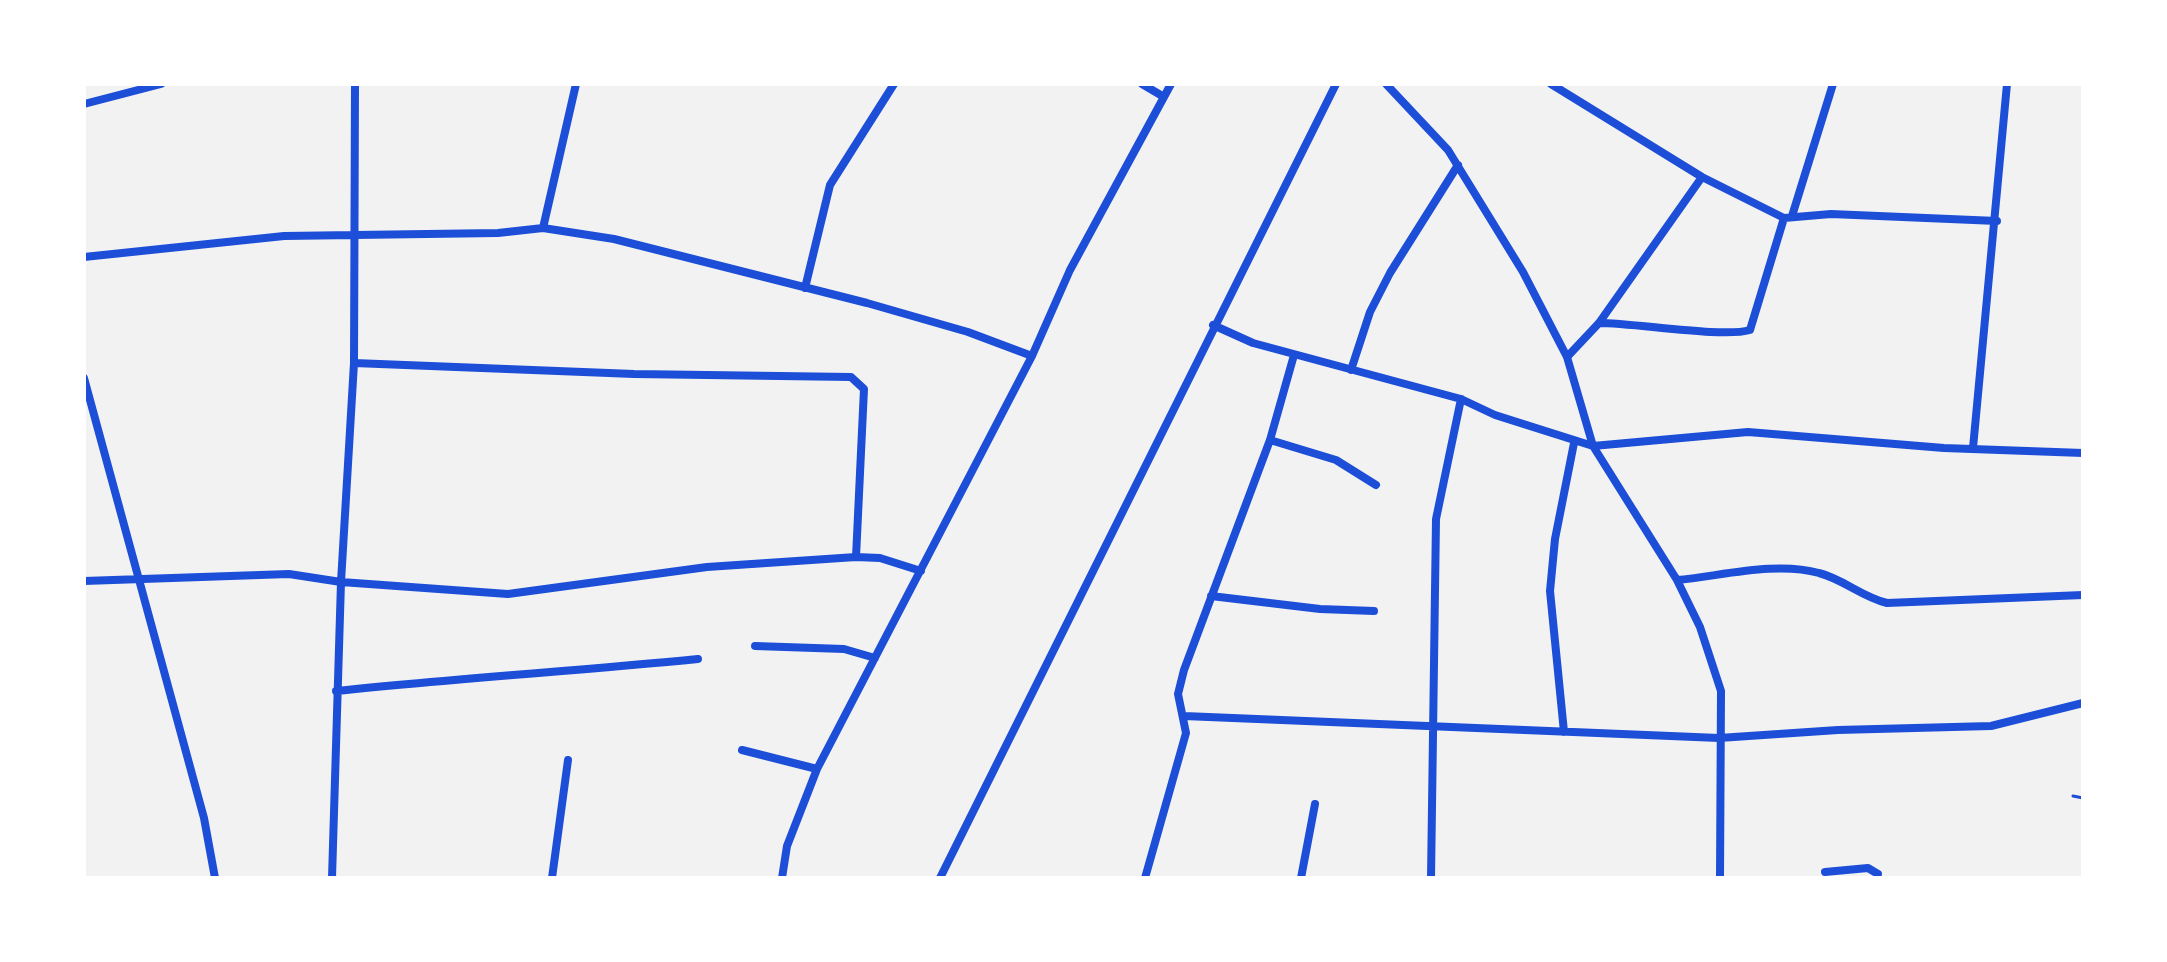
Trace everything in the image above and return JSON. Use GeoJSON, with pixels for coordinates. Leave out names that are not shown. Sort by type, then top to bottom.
{"type":"FeatureCollection","features":[{"type":"Feature","properties":{"kind":"street"},"geometry":{"type":"LineString","coordinates":[[84,104],[161,84]]}},
{"type":"Feature","properties":{"kind":"street"},"geometry":{"type":"LineString","coordinates":[[332,878],[336,691],[354,363],[352,236],[355,84]]}},
{"type":"Feature","properties":{"kind":"street"},"geometry":{"type":"LineString","coordinates":[[543,228],[576,84]]}},
{"type":"Feature","properties":{"kind":"street"},"geometry":{"type":"LineString","coordinates":[[805,288],[830,185],[894,84]]}},
{"type":"Feature","properties":{"kind":"street"},"geometry":{"type":"LineString","coordinates":[[1142,84],[1164,97]]}},
{"type":"Feature","properties":{"kind":"street"},"geometry":{"type":"LineString","coordinates":[[782,878],[787,846],[817,769],[1032,356],[1070,270],[1171,84]]}},
{"type":"Feature","properties":{"kind":"street"},"geometry":{"type":"LineString","coordinates":[[940,878],[1213,325],[1336,84]]}},
{"type":"Feature","properties":{"kind":"street"},"geometry":{"type":"LineString","coordinates":[[1386,84],[1458,165],[1523,272],[1567,357],[1593,446],[1677,580],[1700,627],[1721,691],[1720,878]]}},
{"type":"Feature","properties":{"kind":"street"},"geometry":{"type":"LineString","coordinates":[[1551,84],[1702,177],[1788,217],[1953,217],[1997,221]]}},
{"type":"Feature","properties":{"kind":"street"},"geometry":{"type":"LineString","coordinates":[[1599,323],[1639,323],[1727,332],[1750,330],[1833,84]]}},
{"type":"Feature","properties":{"kind":"street"},"geometry":{"type":"LineString","coordinates":[[1973,448],[1997,221],[2007,84]]}},
{"type":"Feature","properties":{"kind":"street"},"geometry":{"type":"LineString","coordinates":[[1351,370],[1370,312],[1390,273],[1458,165]]}},
{"type":"Feature","properties":{"kind":"street"},"geometry":{"type":"LineString","coordinates":[[1567,357],[1599,323],[1702,177]]}},
{"type":"Feature","properties":{"kind":"street"},"geometry":{"type":"LineString","coordinates":[[84,257],[284,236],[442,231],[498,233],[543,228],[614,239],[805,288],[968,332],[1032,356]]}},
{"type":"Feature","properties":{"kind":"street"},"geometry":{"type":"LineString","coordinates":[[1213,325],[1253,343],[1461,399],[1574,443],[1593,446],[1748,432],[2083,453]]}},
{"type":"Feature","properties":{"kind":"street"},"geometry":{"type":"LineString","coordinates":[[1145,878],[1183,748],[1184,716],[1178,694],[1270,440],[1294,355]]}},
{"type":"Feature","properties":{"kind":"street"},"geometry":{"type":"LineString","coordinates":[[354,363],[619,373],[851,377],[864,389],[856,557]]}},
{"type":"Feature","properties":{"kind":"street"},"geometry":{"type":"LineString","coordinates":[[84,378],[136,578],[150,616],[204,818],[215,878]]}},
{"type":"Feature","properties":{"kind":"street"},"geometry":{"type":"LineString","coordinates":[[1431,878],[1436,519],[1461,399]]}},
{"type":"Feature","properties":{"kind":"street"},"geometry":{"type":"LineString","coordinates":[[1270,440],[1336,460],[1376,485]]}},
{"type":"Feature","properties":{"kind":"street"},"geometry":{"type":"LineString","coordinates":[[1564,732],[1550,591],[1555,539],[1574,443]]}},
{"type":"Feature","properties":{"kind":"street"},"geometry":{"type":"LineString","coordinates":[[84,581],[289,574],[341,582],[508,594],[559,590],[707,567],[856,557],[880,558],[921,571]]}},
{"type":"Feature","properties":{"kind":"street"},"geometry":{"type":"LineString","coordinates":[[1677,580],[1790,569],[1825,574],[1865,598],[1887,603],[2083,595]]}},
{"type":"Feature","properties":{"kind":"street"},"geometry":{"type":"LineString","coordinates":[[1211,596],[1320,609],[1374,611]]}},
{"type":"Feature","properties":{"kind":"street"},"geometry":{"type":"LineString","coordinates":[[755,646],[844,649],[875,658]]}},
{"type":"Feature","properties":{"kind":"street"},"geometry":{"type":"LineString","coordinates":[[336,691],[486,675],[566,672],[698,659]]}},
{"type":"Feature","properties":{"kind":"street"},"geometry":{"type":"LineString","coordinates":[[1184,716],[1719,738],[1838,730],[1991,726],[2083,703]]}},
{"type":"Feature","properties":{"kind":"street"},"geometry":{"type":"LineString","coordinates":[[742,750],[817,769]]}},
{"type":"Feature","properties":{"kind":"street"},"geometry":{"type":"LineString","coordinates":[[552,878],[568,760]]}},
{"type":"Feature","properties":{"kind":"street"},"geometry":{"type":"LineString","coordinates":[[1301,878],[1315,804]]}},
{"type":"Feature","properties":{"kind":"street"},"geometry":{"type":"LineString","coordinates":[[1825,872],[1868,868],[1878,874],[1877,878]]}},
{"type":"Feature","properties":{"kind":"path"},"geometry":{"type":"LineString","coordinates":[[2073,796],[2083,798]]}}]}
